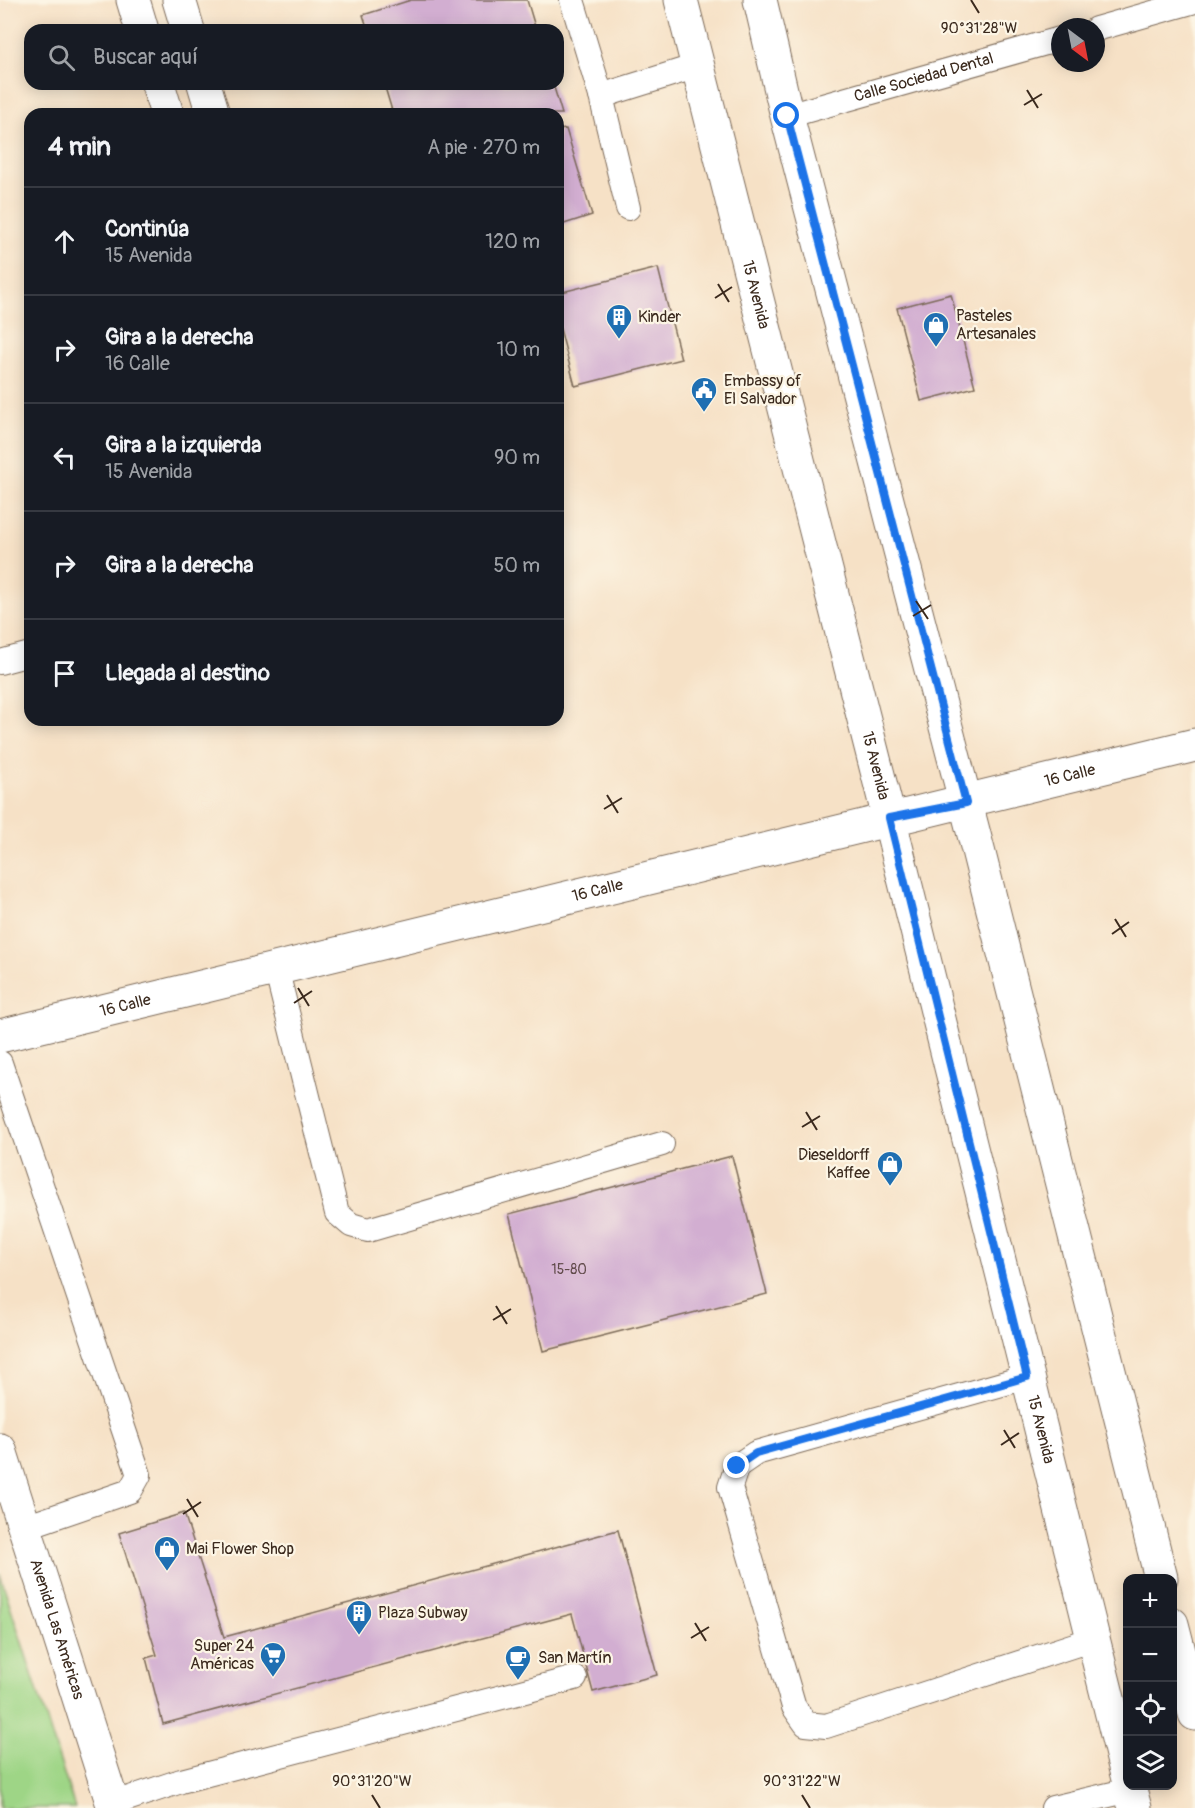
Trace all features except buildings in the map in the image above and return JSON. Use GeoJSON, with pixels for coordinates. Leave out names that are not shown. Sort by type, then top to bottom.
{"type":"FeatureCollection","features":[{"type":"Feature","properties":{"kind":"street"},"geometry":{"type":"LineString","coordinates":[[133,0],[140,24]]}},
{"type":"Feature","properties":{"kind":"street"},"geometry":{"type":"LineString","coordinates":[[179,0],[186,24]]}},
{"type":"Feature","properties":{"kind":"street","name":"15 Avenida"},"geometry":{"type":"LineString","coordinates":[[681,0],[889,818],[1123,1761]]}},
{"type":"Feature","properties":{"kind":"street"},"geometry":{"type":"LineString","coordinates":[[768,2],[787,116],[966,803],[1160,1574]]}},
{"type":"Feature","properties":{"kind":"street"},"geometry":{"type":"LineString","coordinates":[[160,90],[165,108]]}},
{"type":"Feature","properties":{"kind":"street"},"geometry":{"type":"LineString","coordinates":[[206,90],[211,108]]}},
{"type":"Feature","properties":{"kind":"street","name":"16 Calle"},"geometry":{"type":"LineString","coordinates":[[0,1036],[889,818],[966,803],[1195,745]]}},
{"type":"Feature","properties":{"kind":"street","name":"Avenida Las Américas"},"geometry":{"type":"LineString","coordinates":[[0,1450],[113,1806]]}},
{"type":"Feature","properties":{"kind":"street"},"geometry":{"type":"LineString","coordinates":[[1174,1628],[1195,1714]]}},
{"type":"Feature","properties":{"kind":"lane"},"geometry":{"type":"LineString","coordinates":[[572,0],[601,96],[628,208]]}},
{"type":"Feature","properties":{"kind":"lane"},"geometry":{"type":"LineString","coordinates":[[1105,26],[1195,1]]}},
{"type":"Feature","properties":{"kind":"lane","name":"Calle Sociedad Dental"},"geometry":{"type":"LineString","coordinates":[[787,116],[1051,42]]}},
{"type":"Feature","properties":{"kind":"lane"},"geometry":{"type":"LineString","coordinates":[[601,96],[697,66]]}},
{"type":"Feature","properties":{"kind":"lane"},"geometry":{"type":"LineString","coordinates":[[0,662],[24,656]]}},
{"type":"Feature","properties":{"kind":"lane"},"geometry":{"type":"LineString","coordinates":[[276,968],[337,1213],[351,1225],[368,1230],[662,1144]]}},
{"type":"Feature","properties":{"kind":"lane"},"geometry":{"type":"LineString","coordinates":[[0,1064],[139,1475],[130,1491],[25,1527]]}},
{"type":"Feature","properties":{"kind":"lane"},"geometry":{"type":"LineString","coordinates":[[1027,1377],[756,1453],[737,1466],[730,1487],[794,1707],[806,1724],[825,1726],[1093,1639]]}},
{"type":"Feature","properties":{"kind":"lane"},"geometry":{"type":"LineString","coordinates":[[113,1806],[181,1781],[575,1678]]}},
{"type":"Feature","properties":{"kind":"lane"},"geometry":{"type":"LineString","coordinates":[[1053,1808],[1130,1790]]}},
{"type":"Feature","properties":{"kind":"green space"},"geometry":{"type":"Polygon","coordinates":[[[0,1574],[75,1808],[0,1808],[0,1574]]]}},
{"type":"Feature","properties":{"kind":"place","name":"Kinder"},"geometry":{"type":"Point","coordinates":[619,340]}},
{"type":"Feature","properties":{"kind":"place","name":"Pasteles Artesanales"},"geometry":{"type":"Point","coordinates":[936,348]}},
{"type":"Feature","properties":{"kind":"place","name":"Embassy of El Salvador"},"geometry":{"type":"Point","coordinates":[704,413]}},
{"type":"Feature","properties":{"kind":"place","name":"Dieseldorff Kaffee"},"geometry":{"type":"Point","coordinates":[890,1187]}},
{"type":"Feature","properties":{"kind":"place","name":"Mai Flower Shop"},"geometry":{"type":"Point","coordinates":[167,1572]}},
{"type":"Feature","properties":{"kind":"place","name":"Plaza Subway"},"geometry":{"type":"Point","coordinates":[359,1636]}},
{"type":"Feature","properties":{"kind":"place","name":"Super 24 Américas"},"geometry":{"type":"Point","coordinates":[273,1678]}},
{"type":"Feature","properties":{"kind":"place","name":"San Martín"},"geometry":{"type":"Point","coordinates":[518,1681]}},
{"type":"Feature","properties":{"kind":"route"},"geometry":{"type":"LineString","coordinates":[[737,1466],[756,1453],[1027,1377],[889,818],[966,803],[787,116]]}}]}
